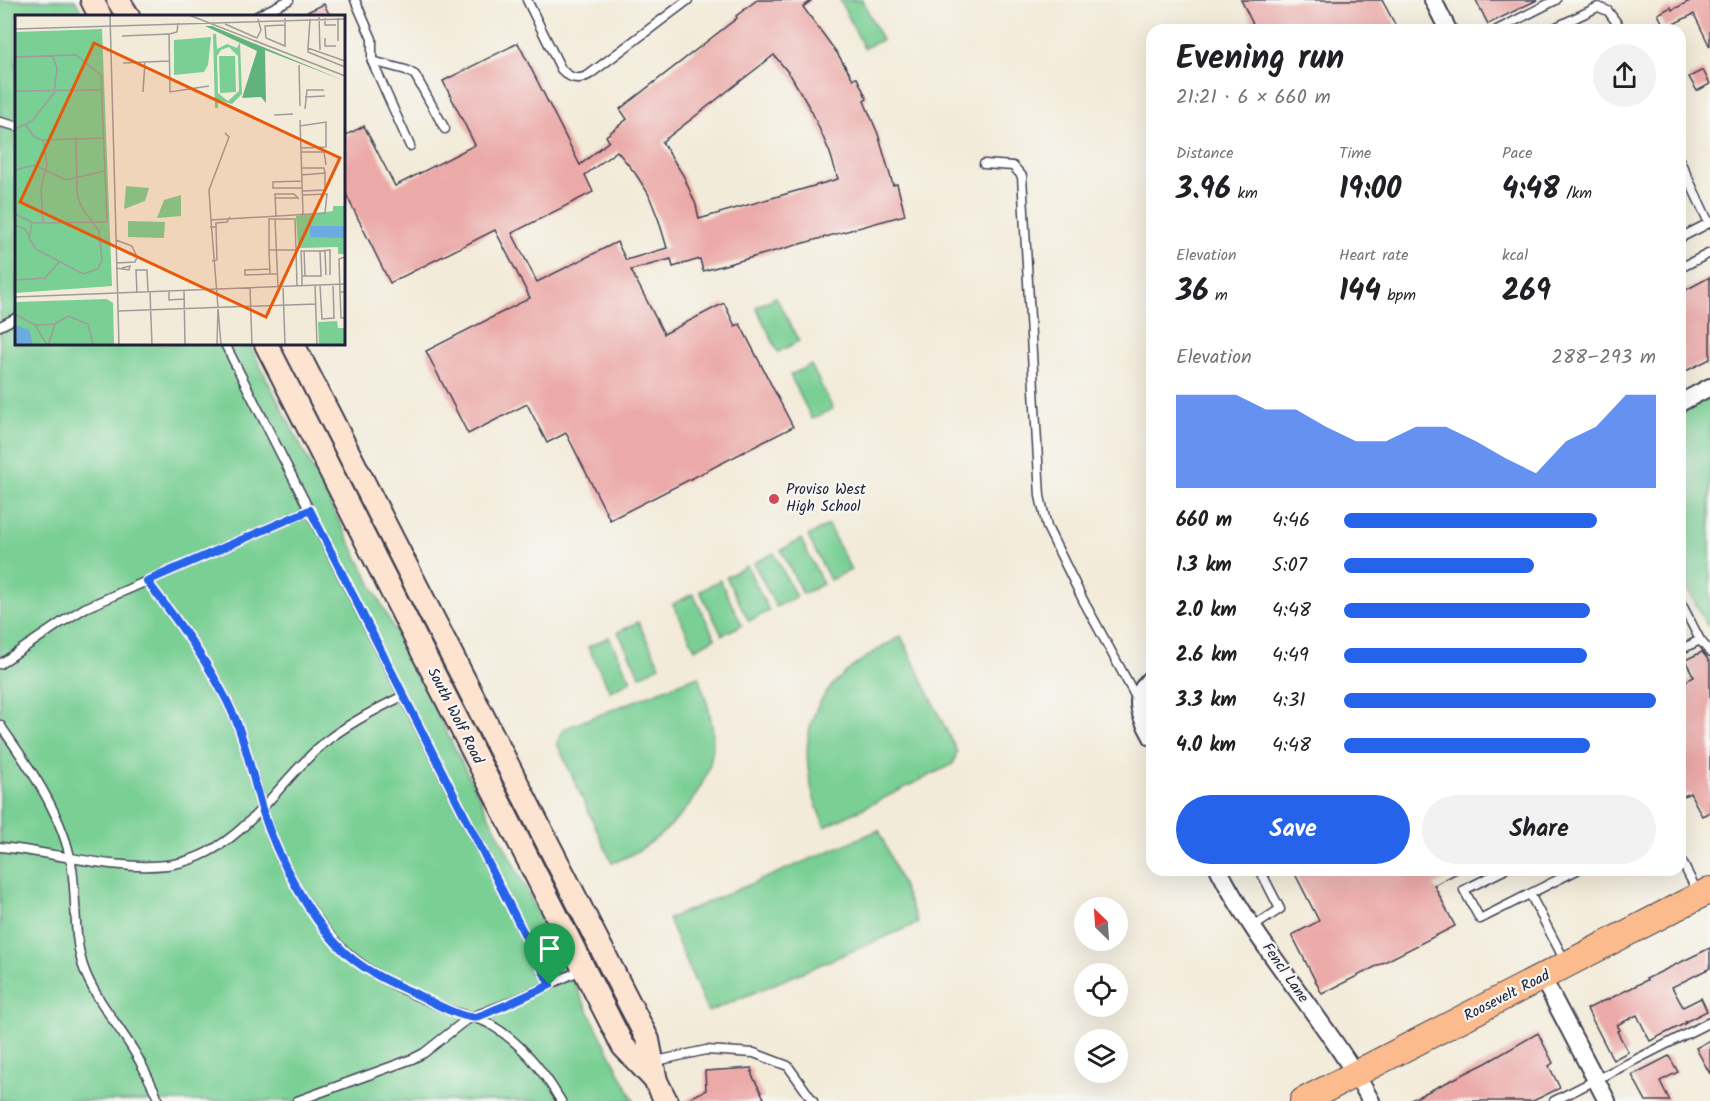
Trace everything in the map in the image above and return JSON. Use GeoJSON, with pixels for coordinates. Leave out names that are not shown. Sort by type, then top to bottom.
{"type":"FeatureCollection","features":[{"type":"Feature","properties":{"kind":"main road"},"geometry":{"type":"LineString","coordinates":[[92,0],[100,15]]}},
{"type":"Feature","properties":{"kind":"main road"},"geometry":{"type":"LineString","coordinates":[[118,0],[127,15]]}},
{"type":"Feature","properties":{"kind":"main road","name":"South Wolf Road"},"geometry":{"type":"LineString","coordinates":[[267,345],[623,1047],[654,1071]]}},
{"type":"Feature","properties":{"kind":"main road","name":"South Wolf Road"},"geometry":{"type":"LineString","coordinates":[[294,345],[648,1040],[654,1071],[666,1101]]}},
{"type":"Feature","properties":{"kind":"main road","name":"Roosevelt Road"},"geometry":{"type":"LineString","coordinates":[[1303,1101],[1705,893]]}},
{"type":"Feature","properties":{"kind":"street"},"geometry":{"type":"LineString","coordinates":[[1433,0],[1444,24]]}},
{"type":"Feature","properties":{"kind":"street"},"geometry":{"type":"LineString","coordinates":[[1686,400],[1710,387]]}},
{"type":"Feature","properties":{"kind":"street"},"geometry":{"type":"LineString","coordinates":[[1146,682],[1138,702],[1140,714],[1146,726]]}},
{"type":"Feature","properties":{"kind":"street","name":"Fencl Lane"},"geometry":{"type":"LineString","coordinates":[[1222,876],[1253,927],[1356,1073],[1371,1101]]}},
{"type":"Feature","properties":{"kind":"street"},"geometry":{"type":"LineString","coordinates":[[1542,977],[1606,1101]]}},
{"type":"Feature","properties":{"kind":"lane"},"geometry":{"type":"LineString","coordinates":[[259,15],[290,0]]}},
{"type":"Feature","properties":{"kind":"lane"},"geometry":{"type":"LineString","coordinates":[[355,0],[372,39],[372,61],[410,146]]}},
{"type":"Feature","properties":{"kind":"lane"},"geometry":{"type":"LineString","coordinates":[[527,0],[561,69],[566,75],[578,79],[590,74],[688,0]]}},
{"type":"Feature","properties":{"kind":"lane"},"geometry":{"type":"LineString","coordinates":[[1509,24],[1556,0]]}},
{"type":"Feature","properties":{"kind":"lane"},"geometry":{"type":"LineString","coordinates":[[1563,24],[1598,7],[1608,11],[1618,24]]}},
{"type":"Feature","properties":{"kind":"lane"},"geometry":{"type":"LineString","coordinates":[[372,61],[406,70],[415,75],[445,129]]}},
{"type":"Feature","properties":{"kind":"lane"},"geometry":{"type":"LineString","coordinates":[[0,122],[15,126]]}},
{"type":"Feature","properties":{"kind":"lane"},"geometry":{"type":"LineString","coordinates":[[984,164],[1013,166],[1022,176],[1040,496],[1047,527],[1138,702]]}},
{"type":"Feature","properties":{"kind":"lane"},"geometry":{"type":"LineString","coordinates":[[1686,174],[1709,223],[1686,235]]}},
{"type":"Feature","properties":{"kind":"lane"},"geometry":{"type":"LineString","coordinates":[[1686,265],[1710,253]]}},
{"type":"Feature","properties":{"kind":"lane"},"geometry":{"type":"LineString","coordinates":[[0,326],[15,318]]}},
{"type":"Feature","properties":{"kind":"lane"},"geometry":{"type":"LineString","coordinates":[[226,345],[550,985]]}},
{"type":"Feature","properties":{"kind":"lane"},"geometry":{"type":"LineString","coordinates":[[0,664],[85,608],[310,510]]}},
{"type":"Feature","properties":{"kind":"lane"},"geometry":{"type":"LineString","coordinates":[[147,581],[187,635],[226,700],[240,732],[262,809],[276,845],[300,893],[328,933],[348,954],[371,972],[446,1009],[486,1022],[522,1047],[539,1067],[561,1101]]}},
{"type":"Feature","properties":{"kind":"lane"},"geometry":{"type":"LineString","coordinates":[[1686,613],[1700,640],[1710,652]]}},
{"type":"Feature","properties":{"kind":"lane"},"geometry":{"type":"LineString","coordinates":[[1686,647],[1700,640]]}},
{"type":"Feature","properties":{"kind":"lane"},"geometry":{"type":"LineString","coordinates":[[0,847],[118,864],[144,866],[181,862],[217,847],[244,827],[324,743],[358,719],[403,696]]}},
{"type":"Feature","properties":{"kind":"lane"},"geometry":{"type":"LineString","coordinates":[[0,725],[43,792],[64,838],[74,879],[78,942],[83,965],[94,990],[139,1059],[159,1101]]}},
{"type":"Feature","properties":{"kind":"lane"},"geometry":{"type":"LineString","coordinates":[[1686,866],[1705,893]]}},
{"type":"Feature","properties":{"kind":"lane"},"geometry":{"type":"LineString","coordinates":[[1253,927],[1280,909],[1263,876]]}},
{"type":"Feature","properties":{"kind":"lane"},"geometry":{"type":"LineString","coordinates":[[1492,876],[1464,890],[1480,919],[1565,876]]}},
{"type":"Feature","properties":{"kind":"lane"},"geometry":{"type":"LineString","coordinates":[[1530,894],[1567,964]]}},
{"type":"Feature","properties":{"kind":"lane"},"geometry":{"type":"LineString","coordinates":[[297,1101],[412,1059],[424,1053],[472,1017],[503,1006],[584,969]]}},
{"type":"Feature","properties":{"kind":"lane"},"geometry":{"type":"LineString","coordinates":[[1554,1101],[1710,1022]]}},
{"type":"Feature","properties":{"kind":"lane"},"geometry":{"type":"LineString","coordinates":[[654,1071],[706,1050],[754,1053],[788,1066],[813,1101]]}},
{"type":"Feature","properties":{"kind":"green space"},"geometry":{"type":"Polygon","coordinates":[[[0,0],[75,0],[83,15],[15,15],[15,345],[250,345],[634,1101],[0,1101],[0,0]]]}},
{"type":"Feature","properties":{"kind":"green space"},"geometry":{"type":"Polygon","coordinates":[[[840,0],[862,0],[882,40],[864,48],[840,0]]]}},
{"type":"Feature","properties":{"kind":"green space"},"geometry":{"type":"Polygon","coordinates":[[[776,297],[799,341],[778,352],[756,307],[776,297]]]}},
{"type":"Feature","properties":{"kind":"green space"},"geometry":{"type":"Polygon","coordinates":[[[811,365],[833,409],[812,419],[790,375],[811,365]]]}},
{"type":"Feature","properties":{"kind":"green space"},"geometry":{"type":"Polygon","coordinates":[[[1710,398],[1710,624],[1707,626],[1686,585],[1686,411],[1710,398]]]}},
{"type":"Feature","properties":{"kind":"green space"},"geometry":{"type":"Polygon","coordinates":[[[828,525],[851,570],[830,580],[808,536],[828,525]]]}},
{"type":"Feature","properties":{"kind":"green space"},"geometry":{"type":"Polygon","coordinates":[[[801,539],[823,584],[803,594],[781,550],[801,539]]]}},
{"type":"Feature","properties":{"kind":"green space"},"geometry":{"type":"Polygon","coordinates":[[[774,553],[796,597],[776,607],[754,563],[774,553]]]}},
{"type":"Feature","properties":{"kind":"green space"},"geometry":{"type":"Polygon","coordinates":[[[747,566],[769,611],[749,621],[726,577],[747,566]]]}},
{"type":"Feature","properties":{"kind":"green space"},"geometry":{"type":"Polygon","coordinates":[[[720,580],[742,625],[722,635],[700,591],[720,580]]]}},
{"type":"Feature","properties":{"kind":"green space"},"geometry":{"type":"Polygon","coordinates":[[[693,594],[715,638],[695,649],[673,604],[693,594]]]}},
{"type":"Feature","properties":{"kind":"green space"},"geometry":{"type":"Polygon","coordinates":[[[638,622],[660,666],[640,676],[618,632],[638,622]]]}},
{"type":"Feature","properties":{"kind":"green space"},"geometry":{"type":"Polygon","coordinates":[[[901,636],[957,752],[953,764],[825,827],[809,774],[808,738],[812,720],[819,704],[837,680],[863,659],[901,636]]]}},
{"type":"Feature","properties":{"kind":"green space"},"geometry":{"type":"Polygon","coordinates":[[[609,637],[631,681],[610,691],[588,647],[609,637]]]}},
{"type":"Feature","properties":{"kind":"green space"},"geometry":{"type":"Polygon","coordinates":[[[698,676],[708,708],[713,741],[710,763],[704,779],[696,795],[672,824],[643,847],[612,863],[557,743],[563,729],[698,676]]]}},
{"type":"Feature","properties":{"kind":"green space"},"geometry":{"type":"Polygon","coordinates":[[[879,830],[918,923],[708,1012],[668,919],[879,830]]]}},
{"type":"Feature","properties":{"kind":"building","name":"Proviso West High School"},"geometry":{"type":"Polygon","coordinates":[[[757,0],[812,0],[803,7],[853,79],[857,78],[867,99],[864,101],[878,134],[893,185],[897,184],[905,215],[703,271],[700,259],[673,267],[671,259],[631,270],[664,334],[724,303],[735,326],[740,324],[793,427],[610,520],[566,433],[547,443],[527,404],[468,434],[426,351],[530,298],[495,230],[390,283],[345,192],[345,136],[364,126],[395,186],[475,145],[443,81],[518,43],[580,165],[609,141],[606,136],[627,119],[620,109],[737,18],[736,16],[757,0]],[[774,55],[662,142],[683,175],[696,205],[699,219],[838,179],[830,153],[812,112],[791,76],[774,55]],[[617,151],[585,175],[593,192],[512,233],[537,282],[617,242],[626,260],[667,248],[648,193],[617,151]]]}},
{"type":"Feature","properties":{"kind":"building"},"geometry":{"type":"Polygon","coordinates":[[[1241,0],[1382,0],[1395,24],[1253,24],[1241,0]]]}},
{"type":"Feature","properties":{"kind":"building"},"geometry":{"type":"Polygon","coordinates":[[[1476,0],[1537,0],[1488,24],[1476,0]]]}},
{"type":"Feature","properties":{"kind":"building"},"geometry":{"type":"Polygon","coordinates":[[[1692,0],[1710,0],[1710,47],[1694,14],[1673,24],[1663,24],[1658,14],[1671,7],[1672,10],[1692,0]]]}},
{"type":"Feature","properties":{"kind":"building"},"geometry":{"type":"Polygon","coordinates":[[[324,4],[330,15],[301,15],[324,4]]]}},
{"type":"Feature","properties":{"kind":"building"},"geometry":{"type":"Polygon","coordinates":[[[1703,70],[1710,84],[1697,91],[1689,77],[1703,70]]]}},
{"type":"Feature","properties":{"kind":"building"},"geometry":{"type":"Polygon","coordinates":[[[1710,277],[1710,359],[1686,371],[1686,290],[1710,277]]]}},
{"type":"Feature","properties":{"kind":"building"},"geometry":{"type":"Polygon","coordinates":[[[1702,652],[1710,662],[1710,812],[1702,816],[1690,793],[1686,795],[1686,681],[1694,677],[1686,660],[1702,652]]]}},
{"type":"Feature","properties":{"kind":"building"},"geometry":{"type":"Polygon","coordinates":[[[1296,876],[1451,876],[1434,885],[1455,926],[1322,994],[1292,935],[1319,921],[1296,876]]]}},
{"type":"Feature","properties":{"kind":"building"},"geometry":{"type":"Polygon","coordinates":[[[1710,948],[1710,968],[1672,987],[1683,1007],[1701,998],[1707,1011],[1650,1041],[1637,1015],[1617,1025],[1620,1030],[1617,1031],[1628,1052],[1613,1060],[1587,1009],[1710,948]]]}},
{"type":"Feature","properties":{"kind":"building"},"geometry":{"type":"Polygon","coordinates":[[[1538,1033],[1553,1063],[1549,1066],[1560,1088],[1533,1101],[1409,1101],[1486,1063],[1538,1033]]]}},
{"type":"Feature","properties":{"kind":"building"},"geometry":{"type":"Polygon","coordinates":[[[1710,1040],[1710,1074],[1696,1048],[1710,1040]]]}},
{"type":"Feature","properties":{"kind":"building"},"geometry":{"type":"Polygon","coordinates":[[[1669,1056],[1678,1072],[1660,1081],[1670,1101],[1646,1101],[1632,1075],[1669,1056]]]}},
{"type":"Feature","properties":{"kind":"building"},"geometry":{"type":"Polygon","coordinates":[[[752,1068],[752,1075],[764,1098],[757,1101],[684,1101],[706,1090],[705,1071],[752,1068]]]}},
{"type":"Feature","properties":{"kind":"place","name":"Proviso West High School"},"geometry":{"type":"Point","coordinates":[774,499]}},
{"type":"Feature","properties":{"kind":"route"},"geometry":{"type":"LineString","coordinates":[[310,510],[550,985],[472,1017],[446,1009],[385,980],[359,964],[348,954],[328,933],[310,908],[284,862],[267,824],[240,732],[219,686],[176,619],[147,581],[310,510]]}}]}
